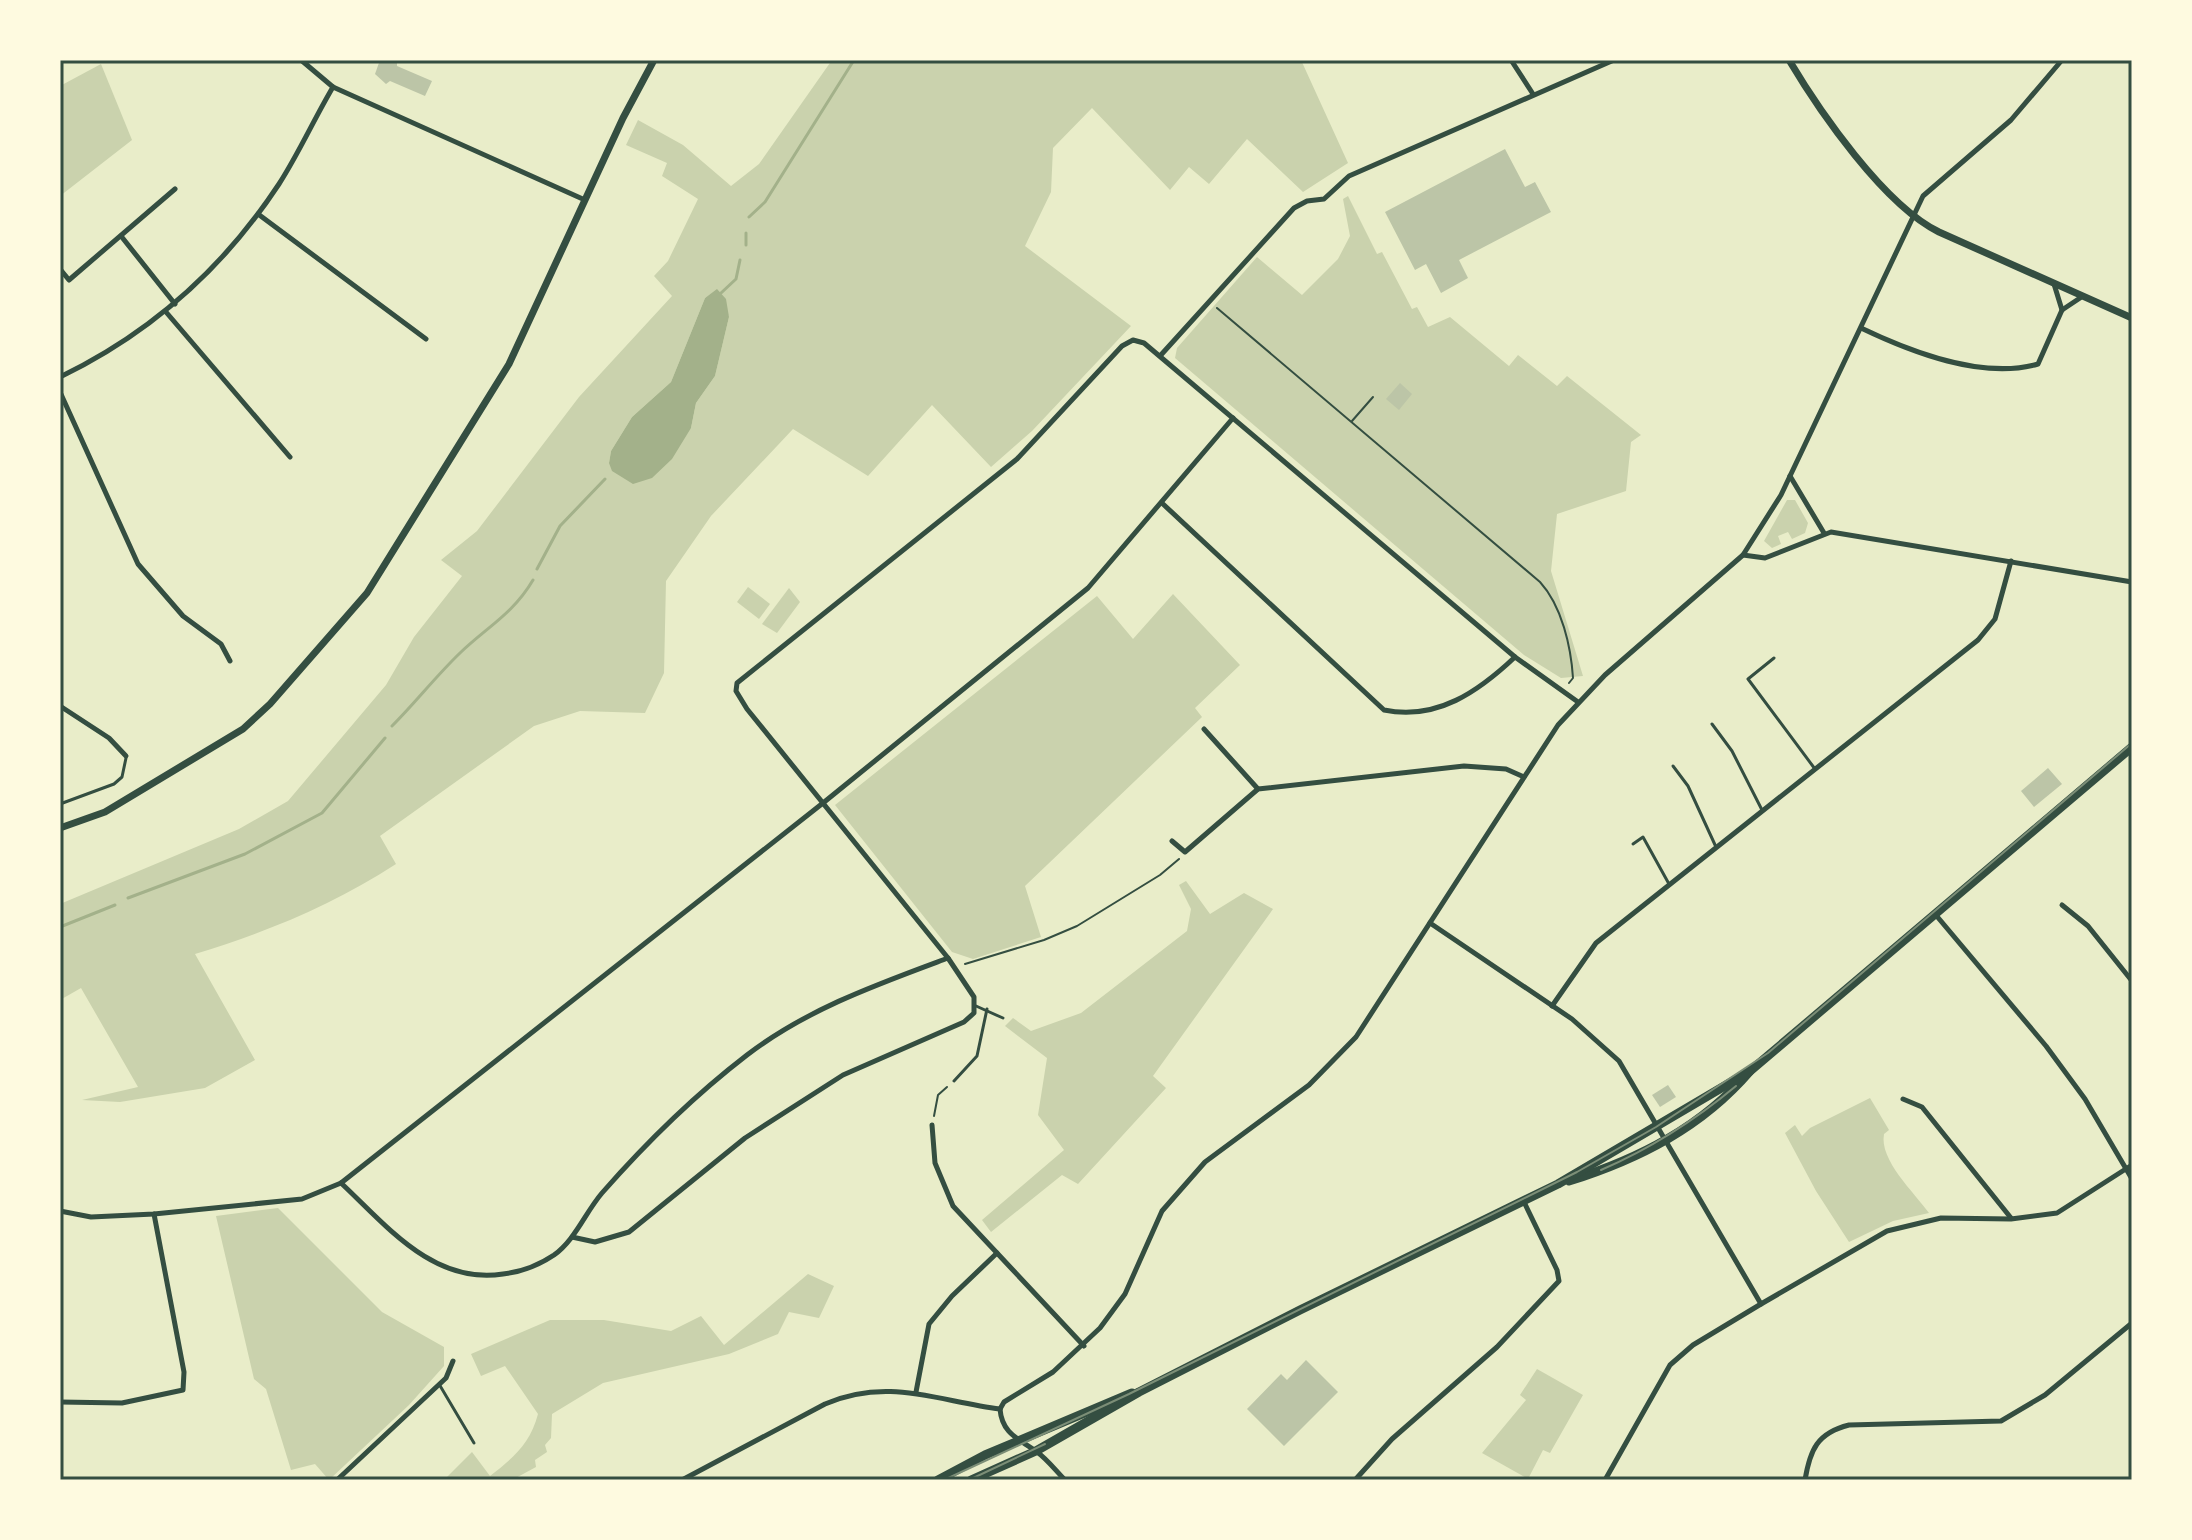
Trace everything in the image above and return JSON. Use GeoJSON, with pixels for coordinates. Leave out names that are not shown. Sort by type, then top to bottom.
{"type":"FeatureCollection","features":[{"type":"Feature","properties":{"kind":"main road"},"geometry":{"type":"LineString","coordinates":[[1558,1184],[1597,1172],[1664,1142],[1725,1100],[1750,1071],[2132,747]]}},
{"type":"Feature","properties":{"kind":"main road"},"geometry":{"type":"LineString","coordinates":[[971,1480],[1139,1392],[1558,1184],[1750,1071]]}},
{"type":"Feature","properties":{"kind":"main road"},"geometry":{"type":"LineString","coordinates":[[938,1480],[1119,1396],[1139,1392]]}},
{"type":"Feature","properties":{"kind":"street"},"geometry":{"type":"LineString","coordinates":[[301,60],[333,87],[585,200]]}},
{"type":"Feature","properties":{"kind":"street"},"geometry":{"type":"LineString","coordinates":[[60,828],[105,812],[243,729],[345,621],[380,575],[496,388],[654,60]]}},
{"type":"Feature","properties":{"kind":"street"},"geometry":{"type":"LineString","coordinates":[[1511,60],[1533,94]]}},
{"type":"Feature","properties":{"kind":"street"},"geometry":{"type":"LineString","coordinates":[[1160,356],[1294,208],[1307,201],[1324,199],[1349,176],[1614,60]]}},
{"type":"Feature","properties":{"kind":"street"},"geometry":{"type":"LineString","coordinates":[[1789,60],[1824,119],[1914,216],[1929,227],[2132,318]]}},
{"type":"Feature","properties":{"kind":"street"},"geometry":{"type":"LineString","coordinates":[[1065,1480],[1006,1430],[1000,1409],[1004,1402],[1053,1372],[1084,1346],[1125,1294],[1162,1211],[1212,1156],[1288,1101],[1338,1058],[1365,1026],[1551,735],[1578,702],[1743,555],[1762,529],[1790,476],[1923,196],[2011,120],[2062,60]]}},
{"type":"Feature","properties":{"kind":"street"},"geometry":{"type":"LineString","coordinates":[[60,377],[94,360],[166,312],[221,260],[258,214],[333,87]]}},
{"type":"Feature","properties":{"kind":"street"},"geometry":{"type":"LineString","coordinates":[[60,269],[69,280],[175,189]]}},
{"type":"Feature","properties":{"kind":"street"},"geometry":{"type":"LineString","coordinates":[[258,214],[426,339]]}},
{"type":"Feature","properties":{"kind":"street"},"geometry":{"type":"LineString","coordinates":[[120,236],[175,304]]}},
{"type":"Feature","properties":{"kind":"street"},"geometry":{"type":"LineString","coordinates":[[2054,283],[2062,310]]}},
{"type":"Feature","properties":{"kind":"street"},"geometry":{"type":"LineString","coordinates":[[1861,328],[1909,351],[1952,362],[2022,368],[2038,364],[2062,310],[2083,296]]}},
{"type":"Feature","properties":{"kind":"street"},"geometry":{"type":"LineString","coordinates":[[166,312],[290,457]]}},
{"type":"Feature","properties":{"kind":"street"},"geometry":{"type":"LineString","coordinates":[[572,1237],[595,1242],[629,1232],[757,1130],[843,1075],[968,1020],[976,1006],[948,958],[747,709],[736,691],[740,678],[1009,466],[1122,346],[1133,340],[1144,343],[1160,356],[1515,657],[1578,702]]}},
{"type":"Feature","properties":{"kind":"street"},"geometry":{"type":"LineString","coordinates":[[60,392],[138,564],[183,616],[221,644],[230,661]]}},
{"type":"Feature","properties":{"kind":"street"},"geometry":{"type":"LineString","coordinates":[[60,1211],[91,1217],[154,1214],[302,1199],[341,1183],[823,803],[1088,588],[1163,504],[1233,418]]}},
{"type":"Feature","properties":{"kind":"street"},"geometry":{"type":"LineString","coordinates":[[1790,476],[1824,533]]}},
{"type":"Feature","properties":{"kind":"street"},"geometry":{"type":"LineString","coordinates":[[1163,504],[1380,708],[1428,710],[1452,703],[1486,685],[1515,657]]}},
{"type":"Feature","properties":{"kind":"street"},"geometry":{"type":"LineString","coordinates":[[1743,555],[1765,558],[1824,533],[2132,582]]}},
{"type":"Feature","properties":{"kind":"street"},"geometry":{"type":"LineString","coordinates":[[1552,1006],[1590,949],[1989,630],[2003,599],[2011,561]]}},
{"type":"Feature","properties":{"kind":"street"},"geometry":{"type":"LineString","coordinates":[[60,706],[109,738],[126,756]]}},
{"type":"Feature","properties":{"kind":"street"},"geometry":{"type":"LineString","coordinates":[[1204,729],[1258,789]]}},
{"type":"Feature","properties":{"kind":"street"},"geometry":{"type":"LineString","coordinates":[[1172,841],[1185,852],[1258,789],[1464,766],[1506,769],[1524,777]]}},
{"type":"Feature","properties":{"kind":"street"},"geometry":{"type":"LineString","coordinates":[[2062,905],[2088,926],[2132,981]]}},
{"type":"Feature","properties":{"kind":"street"},"geometry":{"type":"LineString","coordinates":[[1935,914],[2046,1046],[2129,1167],[2132,1179]]}},
{"type":"Feature","properties":{"kind":"street"},"geometry":{"type":"LineString","coordinates":[[1430,923],[1587,1031],[1619,1061],[1761,1304]]}},
{"type":"Feature","properties":{"kind":"street"},"geometry":{"type":"LineString","coordinates":[[341,1183],[416,1253],[459,1271],[484,1275],[516,1272],[555,1254],[572,1237],[587,1210],[629,1162],[747,1055],[821,1008],[948,958]]}},
{"type":"Feature","properties":{"kind":"street"},"geometry":{"type":"LineString","coordinates":[[1903,1099],[1922,1107],[2011,1219]]}},
{"type":"Feature","properties":{"kind":"street"},"geometry":{"type":"LineString","coordinates":[[932,1125],[932,1149],[944,1191],[953,1206],[1084,1346]]}},
{"type":"Feature","properties":{"kind":"street"},"geometry":{"type":"LineString","coordinates":[[1605,1480],[1670,1365],[1693,1345],[1761,1304],[1887,1231],[1908,1223],[1941,1218],[2011,1219],[2057,1213],[2129,1167]]}},
{"type":"Feature","properties":{"kind":"street"},"geometry":{"type":"LineString","coordinates":[[1355,1480],[1392,1439],[1497,1347],[1560,1278],[1523,1201]]}},
{"type":"Feature","properties":{"kind":"street"},"geometry":{"type":"LineString","coordinates":[[60,1402],[122,1403],[183,1390],[184,1372],[154,1214]]}},
{"type":"Feature","properties":{"kind":"street"},"geometry":{"type":"LineString","coordinates":[[916,1392],[929,1324],[952,1296],[997,1253]]}},
{"type":"Feature","properties":{"kind":"street"},"geometry":{"type":"LineString","coordinates":[[1805,1480],[1812,1448],[1827,1432],[1849,1425],[2001,1421],[2045,1395],[2132,1323]]}},
{"type":"Feature","properties":{"kind":"street"},"geometry":{"type":"LineString","coordinates":[[337,1480],[439,1384],[453,1361]]}},
{"type":"Feature","properties":{"kind":"street"},"geometry":{"type":"LineString","coordinates":[[682,1480],[837,1399],[881,1390],[916,1392],[1000,1409]]}},
{"type":"Feature","properties":{"kind":"lane"},"geometry":{"type":"LineString","coordinates":[[1774,658],[1748,679],[1815,769]]}},
{"type":"Feature","properties":{"kind":"lane"},"geometry":{"type":"LineString","coordinates":[[1712,724],[1732,751],[1762,810]]}},
{"type":"Feature","properties":{"kind":"lane"},"geometry":{"type":"LineString","coordinates":[[60,804],[114,784],[122,777],[126,756]]}},
{"type":"Feature","properties":{"kind":"lane"},"geometry":{"type":"LineString","coordinates":[[1673,766],[1688,786],[1716,847]]}},
{"type":"Feature","properties":{"kind":"lane"},"geometry":{"type":"LineString","coordinates":[[1633,844],[1643,837],[1669,884]]}},
{"type":"Feature","properties":{"kind":"lane"},"geometry":{"type":"LineString","coordinates":[[976,1006],[1003,1018]]}},
{"type":"Feature","properties":{"kind":"lane"},"geometry":{"type":"LineString","coordinates":[[954,1081],[979,1051],[987,1009]]}},
{"type":"Feature","properties":{"kind":"lane"},"geometry":{"type":"LineString","coordinates":[[439,1384],[474,1443]]}},
{"type":"Feature","properties":{"kind":"path"},"geometry":{"type":"LineString","coordinates":[[1210,302],[1548,591],[1571,654],[1573,678],[1562,691]]}},
{"type":"Feature","properties":{"kind":"path"},"geometry":{"type":"LineString","coordinates":[[1351,421],[1373,397]]}},
{"type":"Feature","properties":{"kind":"path"},"geometry":{"type":"LineString","coordinates":[[955,968],[1044,940],[1077,926],[1160,875],[1185,852]]}},
{"type":"Feature","properties":{"kind":"path"},"geometry":{"type":"LineString","coordinates":[[932,1125],[938,1095],[954,1081]]}},
{"type":"Feature","properties":{"kind":"shaded area"},"geometry":{"type":"Polygon","coordinates":[[[832,60],[1301,60],[1348,163],[1303,192],[1247,139],[1209,184],[1189,167],[1170,190],[1092,108],[1053,148],[1051,192],[1025,246],[1131,326],[1032,431],[991,467],[932,405],[868,476],[793,429],[711,516],[666,581],[664,673],[645,713],[580,711],[534,726],[380,836],[396,864],[299,916],[195,954],[255,1060],[205,1088],[120,1102],[82,1100],[138,1087],[81,988],[60,1000],[60,904],[239,829],[288,801],[386,685],[414,637],[462,576],[441,560],[477,531],[579,397],[672,296],[654,276],[668,261],[698,199],[662,176],[667,163],[626,145],[638,120],[683,145],[731,186],[759,164],[832,60]],[[717,290],[705,298],[671,382],[632,417],[611,451],[609,463],[691,428],[696,403],[715,376],[729,317],[717,290]]]}},
{"type":"Feature","properties":{"kind":"shaded area"},"geometry":{"type":"Polygon","coordinates":[[[101,64],[132,140],[60,196],[60,86],[101,64]]]}},
{"type":"Feature","properties":{"kind":"shaded area"},"geometry":{"type":"Polygon","coordinates":[[[1348,196],[1377,254],[1382,252],[1412,309],[1417,307],[1428,327],[1450,317],[1509,366],[1518,355],[1557,386],[1567,376],[1641,435],[1631,442],[1626,491],[1557,514],[1551,571],[1583,676],[1561,678],[1524,655],[1175,358],[1177,348],[1257,257],[1302,295],[1338,259],[1350,236],[1343,199],[1348,196]]]}},
{"type":"Feature","properties":{"kind":"shaded area"},"geometry":{"type":"Polygon","coordinates":[[[717,289],[726,299],[729,317],[715,376],[696,403],[691,428],[672,459],[652,478],[633,484],[612,471],[609,463],[611,451],[632,417],[671,382],[705,298],[717,289]]]}},
{"type":"Feature","properties":{"kind":"shaded area"},"geometry":{"type":"Polygon","coordinates":[[[1787,500],[1795,500],[1808,523],[1805,533],[1792,539],[1788,532],[1778,536],[1781,544],[1772,548],[1764,541],[1787,500]]]}},
{"type":"Feature","properties":{"kind":"shaded area"},"geometry":{"type":"Polygon","coordinates":[[[748,587],[770,604],[759,619],[737,602],[748,587]]]}},
{"type":"Feature","properties":{"kind":"shaded area"},"geometry":{"type":"Polygon","coordinates":[[[789,588],[800,602],[777,633],[762,624],[789,588]]]}},
{"type":"Feature","properties":{"kind":"shaded area"},"geometry":{"type":"Polygon","coordinates":[[[1173,594],[1240,665],[1195,708],[1202,717],[1025,886],[1041,937],[973,959],[952,952],[835,805],[1097,596],[1133,639],[1173,594]]]}},
{"type":"Feature","properties":{"kind":"shaded area"},"geometry":{"type":"Polygon","coordinates":[[[1186,881],[1210,914],[1244,893],[1273,909],[1153,1076],[1166,1088],[1078,1184],[1062,1175],[991,1232],[982,1220],[1064,1150],[1038,1115],[1047,1058],[1005,1026],[1013,1018],[1031,1031],[1081,1013],[1187,931],[1191,909],[1179,885],[1186,881]]]}},
{"type":"Feature","properties":{"kind":"shaded area"},"geometry":{"type":"Polygon","coordinates":[[[1870,1098],[1889,1130],[1884,1134],[1884,1144],[1892,1165],[1929,1213],[1893,1221],[1849,1242],[1816,1191],[1785,1133],[1795,1125],[1802,1136],[1810,1128],[1870,1098]]]}},
{"type":"Feature","properties":{"kind":"shaded area"},"geometry":{"type":"Polygon","coordinates":[[[278,1208],[382,1312],[444,1347],[444,1366],[409,1405],[329,1480],[315,1464],[291,1470],[266,1389],[254,1379],[216,1216],[278,1208]]]}},
{"type":"Feature","properties":{"kind":"shaded area"},"geometry":{"type":"Polygon","coordinates":[[[808,1274],[834,1286],[819,1318],[789,1312],[778,1334],[729,1354],[603,1383],[552,1414],[551,1438],[545,1445],[547,1452],[535,1460],[536,1467],[512,1480],[444,1480],[472,1452],[490,1476],[520,1449],[538,1414],[505,1366],[481,1376],[471,1354],[550,1320],[604,1320],[671,1331],[701,1316],[724,1345],[808,1274]]]}},
{"type":"Feature","properties":{"kind":"shaded area"},"geometry":{"type":"Polygon","coordinates":[[[1537,1369],[1583,1395],[1550,1453],[1543,1450],[1528,1479],[1482,1453],[1526,1400],[1520,1395],[1537,1369]]]}},
{"type":"Feature","properties":{"kind":"building"},"geometry":{"type":"Polygon","coordinates":[[[380,60],[397,60],[397,66],[432,81],[425,96],[390,81],[386,84],[375,74],[380,60]]]}},
{"type":"Feature","properties":{"kind":"building"},"geometry":{"type":"Polygon","coordinates":[[[1505,149],[1525,187],[1535,182],[1551,212],[1459,260],[1468,278],[1441,293],[1426,264],[1415,270],[1385,212],[1505,149]]]}},
{"type":"Feature","properties":{"kind":"building"},"geometry":{"type":"Polygon","coordinates":[[[1400,383],[1412,394],[1399,410],[1386,399],[1400,383]]]}},
{"type":"Feature","properties":{"kind":"building"},"geometry":{"type":"Polygon","coordinates":[[[2048,768],[2062,784],[2034,807],[2021,791],[2048,768]]]}},
{"type":"Feature","properties":{"kind":"building"},"geometry":{"type":"Polygon","coordinates":[[[1668,1085],[1676,1097],[1660,1107],[1652,1095],[1668,1085]]]}},
{"type":"Feature","properties":{"kind":"building"},"geometry":{"type":"Polygon","coordinates":[[[1306,1360],[1338,1392],[1284,1446],[1247,1409],[1281,1374],[1287,1380],[1306,1360]]]}},
{"type":"Feature","properties":{"kind":"waterway"},"geometry":{"type":"LineString","coordinates":[[749,217],[765,202],[854,60]]}},
{"type":"Feature","properties":{"kind":"waterway"},"geometry":{"type":"LineString","coordinates":[[746,233],[746,245]]}},
{"type":"Feature","properties":{"kind":"waterway"},"geometry":{"type":"LineString","coordinates":[[721,293],[736,279],[740,260]]}},
{"type":"Feature","properties":{"kind":"waterway"},"geometry":{"type":"LineString","coordinates":[[537,569],[560,526],[605,479]]}},
{"type":"Feature","properties":{"kind":"waterway"},"geometry":{"type":"LineString","coordinates":[[392,726],[460,653],[508,611],[533,580]]}},
{"type":"Feature","properties":{"kind":"waterway"},"geometry":{"type":"LineString","coordinates":[[128,898],[245,854],[322,813],[385,738]]}},
{"type":"Feature","properties":{"kind":"waterway"},"geometry":{"type":"LineString","coordinates":[[60,927],[115,905]]}},
{"type":"Feature","properties":{"kind":"tram line"},"geometry":{"type":"LineString","coordinates":[[944,1480],[1129,1394],[1577,1172],[1656,1127],[1768,1053],[2132,743]]}},
{"type":"Feature","properties":{"kind":"tram line"},"geometry":{"type":"LineString","coordinates":[[1601,1170],[1672,1133],[1736,1086]]}},
{"type":"Feature","properties":{"kind":"tram line"},"geometry":{"type":"LineString","coordinates":[[969,1480],[1045,1444]]}}]}
